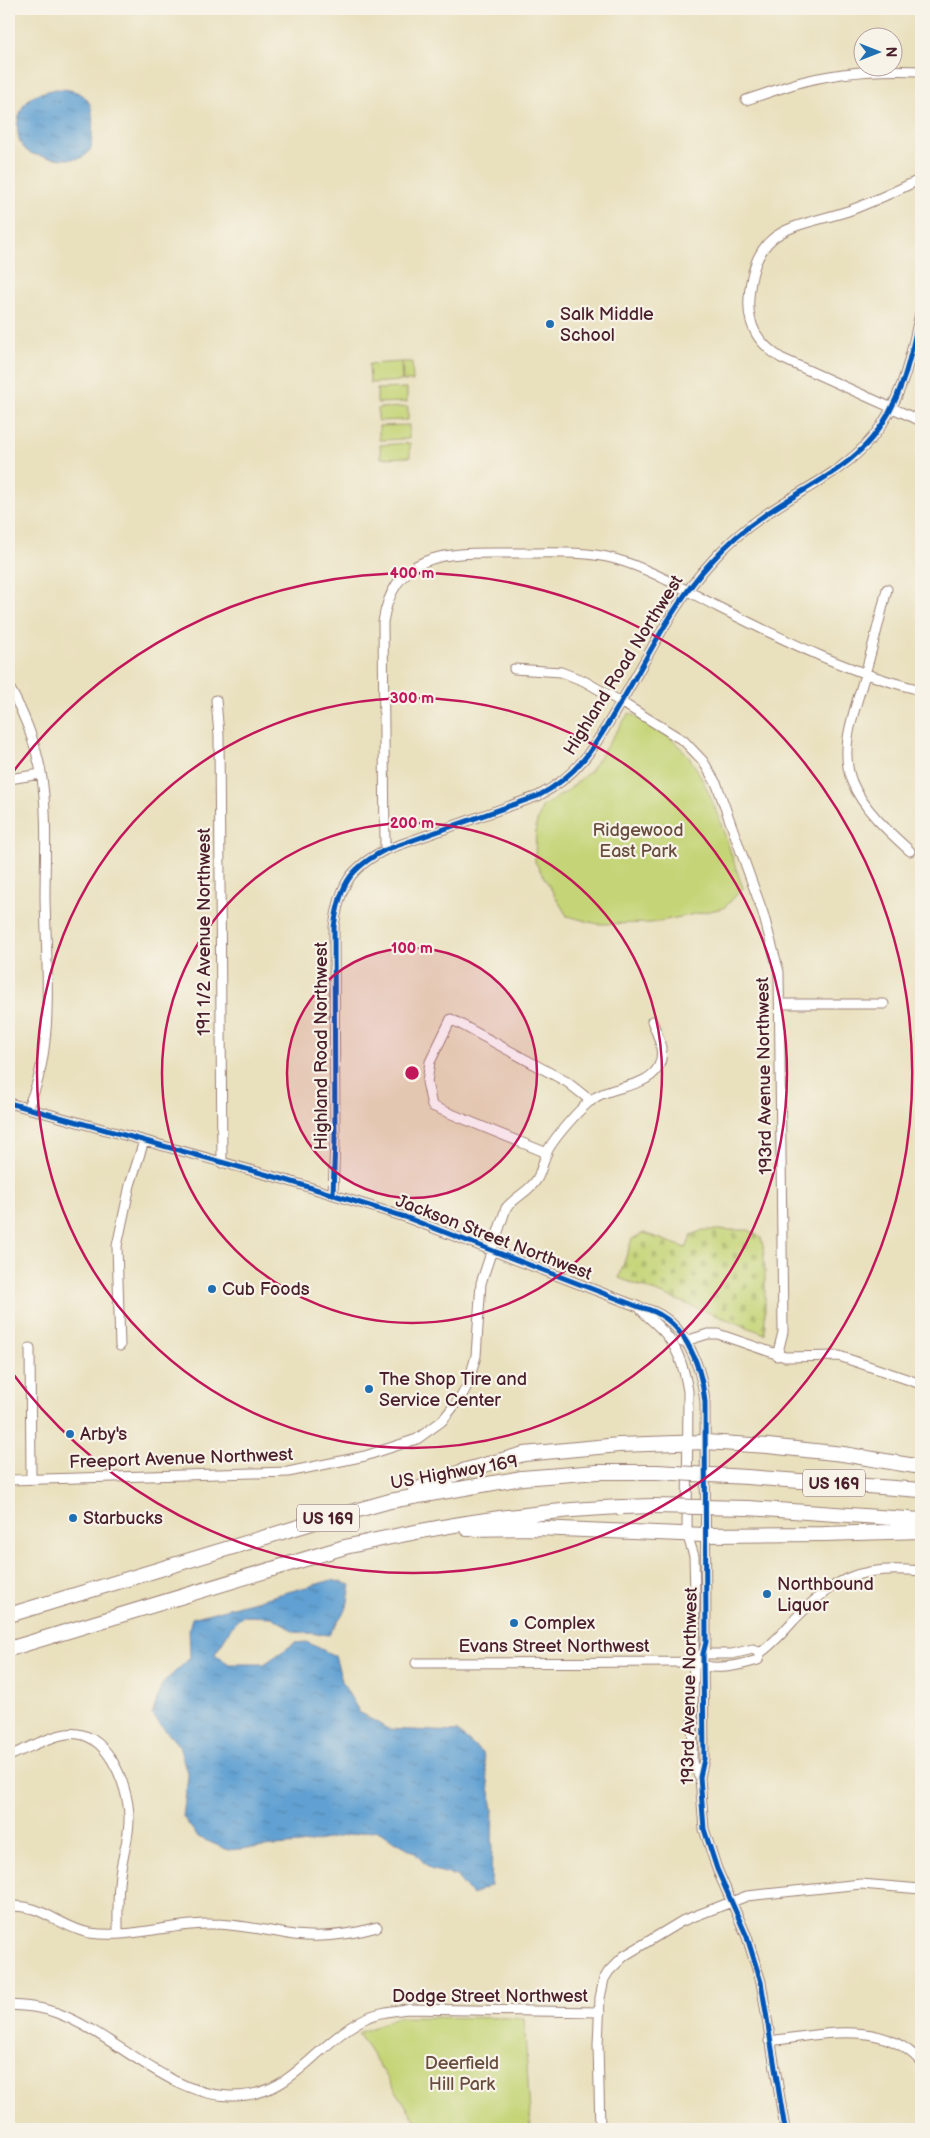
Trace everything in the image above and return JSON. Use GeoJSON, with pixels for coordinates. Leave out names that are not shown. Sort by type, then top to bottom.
{"type":"FeatureCollection","features":[{"type":"Feature","properties":{"kind":"highway"},"geometry":{"type":"LineString","coordinates":[[390,1501],[466,1470],[524,1454],[619,1445],[705,1442],[843,1454],[921,1467]]}},
{"type":"Feature","properties":{"kind":"highway","name":"US Highway 169"},"geometry":{"type":"LineString","coordinates":[[9,1615],[390,1501],[522,1478],[597,1472],[657,1472],[921,1490]]}},
{"type":"Feature","properties":{"kind":"highway","name":"US 169"},"geometry":{"type":"LineString","coordinates":[[9,1649],[345,1547],[394,1536],[525,1513],[565,1509],[653,1506],[748,1508],[921,1520]]}},
{"type":"Feature","properties":{"kind":"highway"},"geometry":{"type":"LineString","coordinates":[[394,1536],[469,1528],[704,1535],[824,1534],[921,1530]]}},
{"type":"Feature","properties":{"kind":"street"},"geometry":{"type":"LineString","coordinates":[[746,100],[794,84],[837,75],[882,71],[921,72]]}},
{"type":"Feature","properties":{"kind":"street"},"geometry":{"type":"LineString","coordinates":[[921,179],[860,207],[797,225],[778,234],[770,240],[759,258],[749,294],[751,326],[755,336],[771,351],[805,370],[921,421]]}},
{"type":"Feature","properties":{"kind":"street","name":"Highland Road Northwest"},"geometry":{"type":"LineString","coordinates":[[333,1194],[335,1140],[334,934],[336,912],[342,888],[349,877],[368,859],[385,850],[522,802],[552,789],[576,770],[587,757],[688,591],[711,562],[748,527],[851,461],[872,438],[891,408],[909,361],[921,309]]}},
{"type":"Feature","properties":{"kind":"street"},"geometry":{"type":"LineString","coordinates":[[385,850],[382,635],[384,611],[395,586],[409,570],[420,563],[442,556],[467,553],[552,554],[615,559],[641,568],[812,653],[866,674],[921,690]]}},
{"type":"Feature","properties":{"kind":"street"},"geometry":{"type":"LineString","coordinates":[[887,590],[850,728],[846,754],[848,767],[857,793],[886,830],[910,851]]}},
{"type":"Feature","properties":{"kind":"street","name":"193rd Avenue Northwest"},"geometry":{"type":"LineString","coordinates":[[514,669],[561,672],[584,681],[678,737],[694,750],[711,772],[728,815],[772,943],[779,972],[781,1004],[783,1332],[777,1356]]}},
{"type":"Feature","properties":{"kind":"street"},"geometry":{"type":"LineString","coordinates":[[9,686],[25,719],[41,774],[45,818],[45,1035],[38,1082],[27,1108]]}},
{"type":"Feature","properties":{"kind":"street","name":"191 1/2 Avenue Northwest"},"geometry":{"type":"LineString","coordinates":[[216,700],[219,735],[222,1163]]}},
{"type":"Feature","properties":{"kind":"street"},"geometry":{"type":"LineString","coordinates":[[9,779],[41,774]]}},
{"type":"Feature","properties":{"kind":"street"},"geometry":{"type":"LineString","coordinates":[[781,1004],[884,1004]]}},
{"type":"Feature","properties":{"kind":"street"},"geometry":{"type":"LineString","coordinates":[[547,1153],[432,1106],[427,1082],[430,1062],[451,1019],[567,1082],[591,1100],[604,1092],[645,1079],[658,1068],[662,1050],[652,1022]]}},
{"type":"Feature","properties":{"kind":"street","name":"Freeport Avenue Northwest"},"geometry":{"type":"LineString","coordinates":[[9,1480],[288,1472],[374,1453],[417,1439],[442,1421],[461,1397],[468,1384],[476,1356],[480,1283],[506,1208],[514,1198],[532,1185],[538,1178],[547,1153],[591,1100]]}},
{"type":"Feature","properties":{"kind":"street","name":"Jackson Street Northwest"},"geometry":{"type":"LineString","coordinates":[[9,1103],[333,1194],[404,1217],[639,1307],[649,1309],[662,1316],[686,1341],[702,1377],[705,1402],[705,1470]]}},
{"type":"Feature","properties":{"kind":"street"},"geometry":{"type":"LineString","coordinates":[[120,1346],[117,1246],[130,1185],[144,1141]]}},
{"type":"Feature","properties":{"kind":"street","name":"Jackson Street Northwest"},"geometry":{"type":"LineString","coordinates":[[639,1307],[674,1345],[686,1381],[688,1470]]}},
{"type":"Feature","properties":{"kind":"street"},"geometry":{"type":"LineString","coordinates":[[674,1345],[708,1334],[718,1334],[777,1356],[839,1356],[921,1384]]}},
{"type":"Feature","properties":{"kind":"street"},"geometry":{"type":"LineString","coordinates":[[30,1348],[31,1479]]}},
{"type":"Feature","properties":{"kind":"street","name":"193rd Avenue Northwest"},"geometry":{"type":"LineString","coordinates":[[688,1470],[688,1534],[694,1556],[692,1763],[700,1777]]}},
{"type":"Feature","properties":{"kind":"street","name":"193rd Avenue Northwest"},"geometry":{"type":"LineString","coordinates":[[705,1470],[706,1642],[703,1654],[704,1759],[700,1777],[700,1804],[707,1841],[747,1938],[761,1982],[785,2129]]}},
{"type":"Feature","properties":{"kind":"street"},"geometry":{"type":"LineString","coordinates":[[703,1666],[746,1663],[758,1660],[760,1652],[812,1601],[845,1579],[882,1568],[921,1571]]}},
{"type":"Feature","properties":{"kind":"street","name":"Evans Street Northwest"},"geometry":{"type":"LineString","coordinates":[[416,1664],[692,1660],[703,1654],[732,1654],[753,1649],[760,1652]]}},
{"type":"Feature","properties":{"kind":"street","name":"Evans Street Northwest"},"geometry":{"type":"LineString","coordinates":[[692,1660],[703,1666]]}},
{"type":"Feature","properties":{"kind":"street"},"geometry":{"type":"LineString","coordinates":[[9,1756],[67,1734],[87,1737],[102,1747],[108,1754],[126,1795],[129,1818],[119,1883],[118,1933]]}},
{"type":"Feature","properties":{"kind":"street"},"geometry":{"type":"LineString","coordinates":[[600,2129],[598,2045],[600,2012],[604,1979],[616,1964],[682,1921],[731,1901],[757,1894],[846,1885],[876,1884],[921,1889]]}},
{"type":"Feature","properties":{"kind":"street"},"geometry":{"type":"LineString","coordinates":[[9,1907],[30,1908],[81,1931],[118,1933],[212,1924],[320,1936],[359,1932],[377,1927]]}},
{"type":"Feature","properties":{"kind":"street","name":"Dodge Street Northwest"},"geometry":{"type":"LineString","coordinates":[[9,2005],[32,2006],[56,2012],[81,2024],[184,2085],[206,2094],[230,2096],[264,2092],[286,2082],[349,2028],[381,2013],[408,2009],[600,2012]]}},
{"type":"Feature","properties":{"kind":"street"},"geometry":{"type":"LineString","coordinates":[[770,2041],[862,2032],[893,2042],[912,2053],[921,2062]]}},
{"type":"Feature","properties":{"kind":"green space"},"geometry":{"type":"Polygon","coordinates":[[[401,362],[402,381],[370,383],[369,364],[401,362]]]}},
{"type":"Feature","properties":{"kind":"green space"},"geometry":{"type":"Polygon","coordinates":[[[402,362],[412,362],[413,381],[403,381],[402,362]]]}},
{"type":"Feature","properties":{"kind":"green space"},"geometry":{"type":"Polygon","coordinates":[[[407,388],[407,402],[377,403],[377,389],[407,388]]]}},
{"type":"Feature","properties":{"kind":"green space"},"geometry":{"type":"Polygon","coordinates":[[[408,407],[408,420],[378,421],[378,408],[408,407]]]}},
{"type":"Feature","properties":{"kind":"green space"},"geometry":{"type":"Polygon","coordinates":[[[409,425],[409,439],[379,440],[379,426],[409,425]]]}},
{"type":"Feature","properties":{"kind":"green space"},"geometry":{"type":"Polygon","coordinates":[[[410,443],[410,457],[381,458],[380,445],[410,443]]]}},
{"type":"Feature","properties":{"kind":"green space","name":"Ridgewood East Park"},"geometry":{"type":"Polygon","coordinates":[[[629,713],[671,738],[693,763],[702,779],[718,816],[743,888],[724,908],[651,923],[598,924],[567,916],[535,862],[536,825],[542,807],[566,792],[590,771],[629,713]]]}},
{"type":"Feature","properties":{"kind":"green space"},"geometry":{"type":"Polygon","coordinates":[[[703,1230],[749,1230],[761,1238],[765,1270],[765,1334],[619,1278],[632,1239],[644,1233],[686,1248],[692,1235],[703,1230]]]}},
{"type":"Feature","properties":{"kind":"green space","name":"Deerfield Hill Park"},"geometry":{"type":"Polygon","coordinates":[[[399,2017],[524,2018],[531,2129],[421,2129],[358,2033],[399,2017]]]}},
{"type":"Feature","properties":{"kind":"water"},"geometry":{"type":"Polygon","coordinates":[[[55,89],[79,93],[86,98],[90,105],[93,124],[91,148],[82,157],[61,159],[44,157],[27,151],[20,140],[18,119],[23,106],[33,96],[55,89]]]}},
{"type":"Feature","properties":{"kind":"water"},"geometry":{"type":"Polygon","coordinates":[[[332,1580],[351,1585],[347,1607],[329,1635],[295,1632],[272,1617],[242,1616],[233,1625],[215,1654],[229,1664],[264,1664],[295,1643],[307,1642],[335,1656],[343,1684],[360,1713],[388,1729],[458,1732],[483,1754],[493,1809],[491,1885],[472,1895],[456,1876],[430,1869],[414,1852],[376,1830],[300,1844],[228,1850],[198,1837],[183,1817],[188,1776],[179,1746],[152,1715],[162,1684],[190,1658],[189,1629],[192,1618],[332,1580]]]}},
{"type":"Feature","properties":{"kind":"cycle path"},"geometry":{"type":"LineString","coordinates":[[333,1194],[335,1140],[334,927],[339,900],[348,880],[362,864],[385,850],[538,796],[566,778],[596,744],[674,611],[711,562],[748,527],[847,462],[860,451],[883,424],[904,376],[921,309]]}},
{"type":"Feature","properties":{"kind":"cycle path"},"geometry":{"type":"LineString","coordinates":[[9,1103],[286,1180],[405,1217],[654,1312],[678,1330],[694,1357],[703,1387],[705,1402],[706,1642],[703,1654],[704,1759],[700,1777],[704,1829],[717,1869],[747,1937],[761,1982],[785,2129]]}},
{"type":"Feature","properties":{"kind":"place","name":"Salk Middle School"},"geometry":{"type":"Point","coordinates":[550,324]}},
{"type":"Feature","properties":{"kind":"place","name":"Cub Foods"},"geometry":{"type":"Point","coordinates":[212,1289]}},
{"type":"Feature","properties":{"kind":"place","name":"The Shop Tire and Service Center"},"geometry":{"type":"Point","coordinates":[369,1389]}},
{"type":"Feature","properties":{"kind":"place","name":"Arby's"},"geometry":{"type":"Point","coordinates":[70,1434]}},
{"type":"Feature","properties":{"kind":"place","name":"Starbucks"},"geometry":{"type":"Point","coordinates":[73,1518]}},
{"type":"Feature","properties":{"kind":"place","name":"Northbound Liquor"},"geometry":{"type":"Point","coordinates":[767,1594]}},
{"type":"Feature","properties":{"kind":"place","name":"Complex"},"geometry":{"type":"Point","coordinates":[514,1623]}}]}
